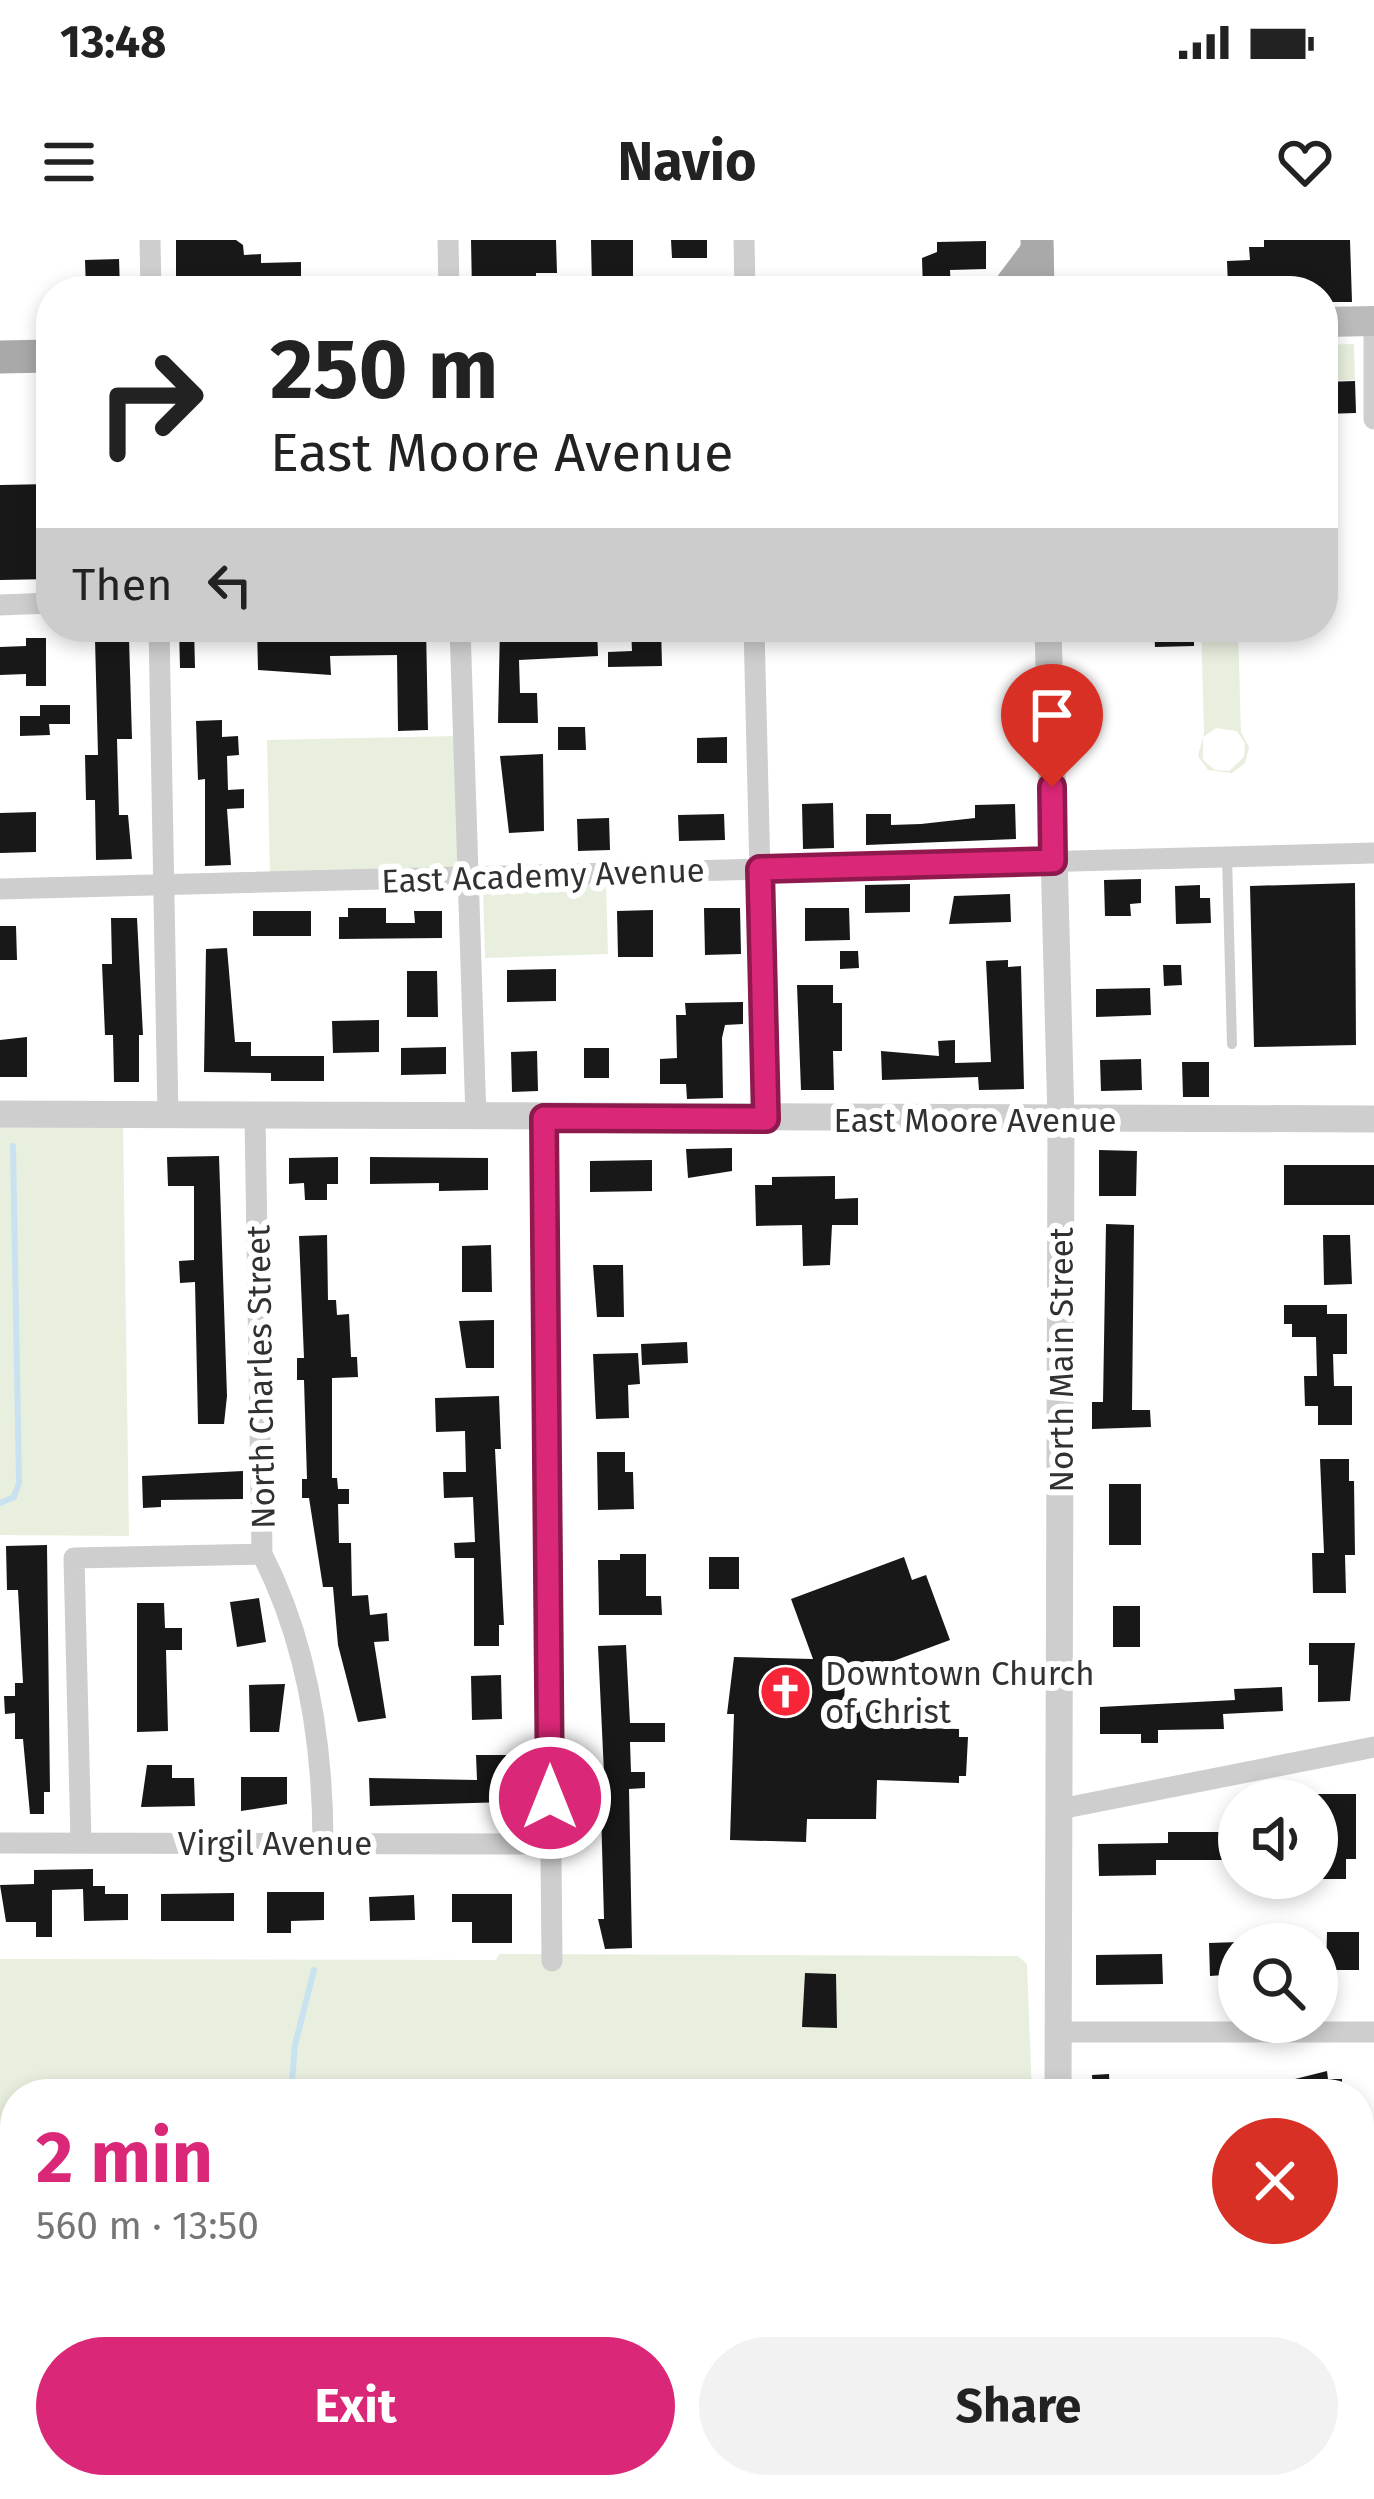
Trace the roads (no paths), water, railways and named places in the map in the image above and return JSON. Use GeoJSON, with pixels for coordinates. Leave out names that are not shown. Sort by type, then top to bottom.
{"type":"FeatureCollection","features":[{"type":"Feature","properties":{"kind":"main road"},"geometry":{"type":"LineString","coordinates":[[1016,276],[1037,245]]}},
{"type":"Feature","properties":{"kind":"main road"},"geometry":{"type":"LineString","coordinates":[[1037,245],[1037,276]]}},
{"type":"Feature","properties":{"kind":"main road"},"geometry":{"type":"LineString","coordinates":[[1338,322],[1374,321]]}},
{"type":"Feature","properties":{"kind":"main road"},"geometry":{"type":"LineString","coordinates":[[0,357],[36,356]]}},
{"type":"Feature","properties":{"kind":"street"},"geometry":{"type":"LineString","coordinates":[[150,240],[151,276]]}},
{"type":"Feature","properties":{"kind":"street"},"geometry":{"type":"LineString","coordinates":[[448,240],[449,276]]}},
{"type":"Feature","properties":{"kind":"street"},"geometry":{"type":"LineString","coordinates":[[744,240],[745,276]]}},
{"type":"Feature","properties":{"kind":"street"},"geometry":{"type":"LineString","coordinates":[[1374,333],[1374,419]]}},
{"type":"Feature","properties":{"kind":"street"},"geometry":{"type":"LineString","coordinates":[[0,605],[36,604]]}},
{"type":"Feature","properties":{"kind":"street"},"geometry":{"type":"LineString","coordinates":[[159,642],[168,1115]]}},
{"type":"Feature","properties":{"kind":"street"},"geometry":{"type":"LineString","coordinates":[[460,642],[476,1118]]}},
{"type":"Feature","properties":{"kind":"street"},"geometry":{"type":"LineString","coordinates":[[754,642],[766,1119]]}},
{"type":"Feature","properties":{"kind":"street","name":"North Main Street"},"geometry":{"type":"LineString","coordinates":[[1048,642],[1061,1120],[1058,2079]]}},
{"type":"Feature","properties":{"kind":"street","name":"East Academy Avenue"},"geometry":{"type":"LineString","coordinates":[[0,889],[1374,853]]}},
{"type":"Feature","properties":{"kind":"street","name":"East Moore Avenue"},"geometry":{"type":"LineString","coordinates":[[0,1114],[1374,1119]]}},
{"type":"Feature","properties":{"kind":"street","name":"North Charles Street"},"geometry":{"type":"LineString","coordinates":[[255,1116],[262,1554],[279,1586],[308,1678],[319,1738],[323,1844]]}},
{"type":"Feature","properties":{"kind":"street"},"geometry":{"type":"LineString","coordinates":[[544,1118],[552,1961]]}},
{"type":"Feature","properties":{"kind":"street"},"geometry":{"type":"LineString","coordinates":[[81,1842],[74,1558],[262,1554]]}},
{"type":"Feature","properties":{"kind":"street"},"geometry":{"type":"LineString","coordinates":[[1060,1809],[1374,1748]]}},
{"type":"Feature","properties":{"kind":"street","name":"Virgil Avenue"},"geometry":{"type":"LineString","coordinates":[[0,1843],[550,1844]]}},
{"type":"Feature","properties":{"kind":"street"},"geometry":{"type":"LineString","coordinates":[[1058,2032],[1374,2032]]}},
{"type":"Feature","properties":{"kind":"lane"},"geometry":{"type":"LineString","coordinates":[[1227,856],[1232,1044]]}},
{"type":"Feature","properties":{"kind":"waterway"},"geometry":{"type":"LineString","coordinates":[[0,1503],[14,1497],[19,1483],[13,1146]]}},
{"type":"Feature","properties":{"kind":"waterway"},"geometry":{"type":"LineString","coordinates":[[292,2079],[295,2045],[314,1970]]}},
{"type":"Feature","properties":{"kind":"place","name":"Downtown Church of Christ"},"geometry":{"type":"Point","coordinates":[786,1692]}}]}
